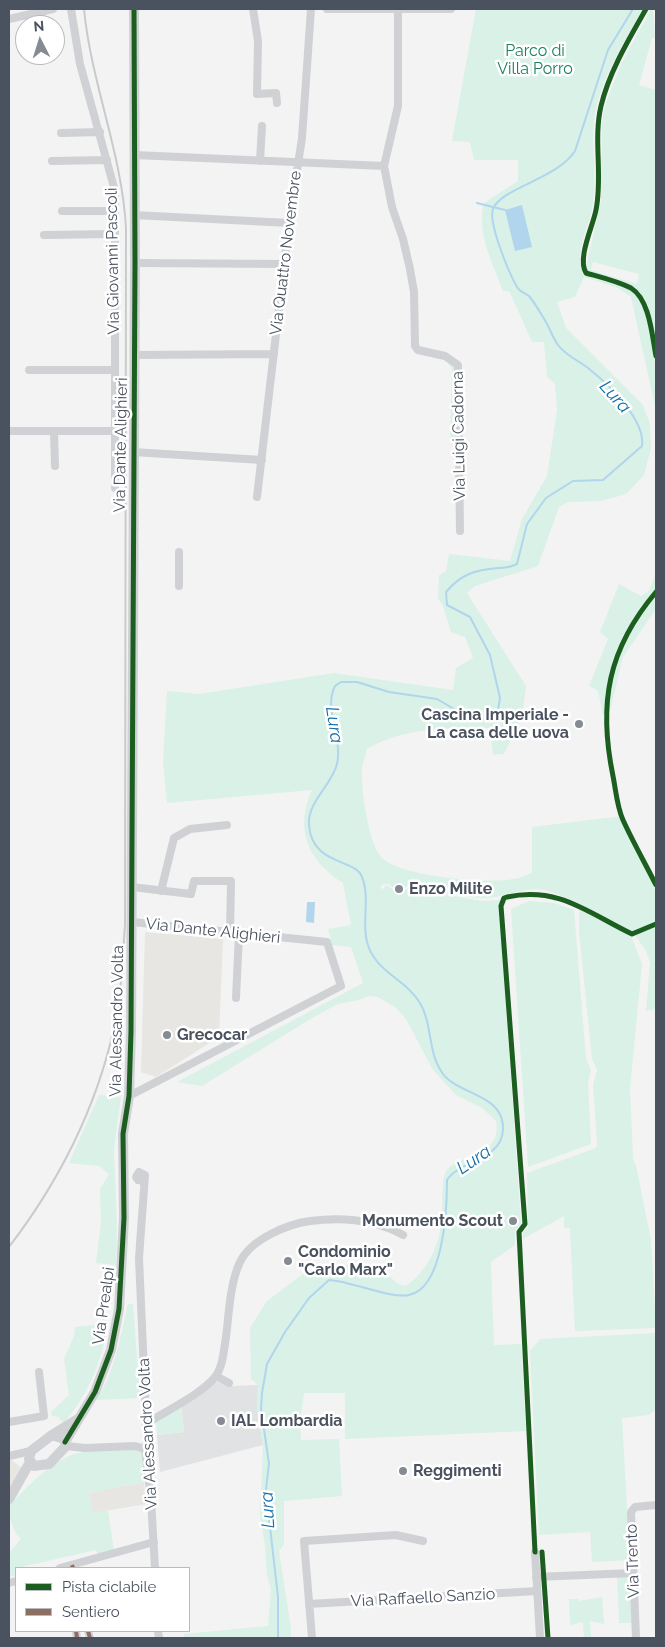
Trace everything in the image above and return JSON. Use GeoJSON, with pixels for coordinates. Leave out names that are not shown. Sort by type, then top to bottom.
{"type":"FeatureCollection","features":[{"type":"Feature","properties":{"kind":"street"},"geometry":{"type":"LineString","coordinates":[[9,19],[52,9]]}},
{"type":"Feature","properties":{"kind":"street","name":"Via Giovanni Pascoli"},"geometry":{"type":"LineString","coordinates":[[71,9],[80,64],[115,191],[115,488]]}},
{"type":"Feature","properties":{"kind":"street","name":"Via Dante Alighieri"},"geometry":{"type":"LineString","coordinates":[[132,884],[135,355],[134,9]]}},
{"type":"Feature","properties":{"kind":"street"},"geometry":{"type":"LineString","coordinates":[[253,9],[258,41],[257,94],[276,93],[277,104]]}},
{"type":"Feature","properties":{"kind":"street","name":"Via Quattro Novembre"},"geometry":{"type":"LineString","coordinates":[[257,497],[289,223],[302,138],[311,9]]}},
{"type":"Feature","properties":{"kind":"street"},"geometry":{"type":"LineString","coordinates":[[327,9],[452,9]]}},
{"type":"Feature","properties":{"kind":"street"},"geometry":{"type":"LineString","coordinates":[[134,155],[384,166],[398,106],[398,9]]}},
{"type":"Feature","properties":{"kind":"street"},"geometry":{"type":"LineString","coordinates":[[260,161],[262,126]]}},
{"type":"Feature","properties":{"kind":"street"},"geometry":{"type":"LineString","coordinates":[[61,133],[100,132]]}},
{"type":"Feature","properties":{"kind":"street"},"geometry":{"type":"LineString","coordinates":[[52,161],[107,160]]}},
{"type":"Feature","properties":{"kind":"street","name":"Via Luigi Cadorna"},"geometry":{"type":"LineString","coordinates":[[384,166],[392,207],[403,239],[414,292],[415,346],[418,350],[446,356],[458,364],[460,530]]}},
{"type":"Feature","properties":{"kind":"street"},"geometry":{"type":"LineString","coordinates":[[62,211],[115,211]]}},
{"type":"Feature","properties":{"kind":"street"},"geometry":{"type":"LineString","coordinates":[[134,215],[289,223]]}},
{"type":"Feature","properties":{"kind":"street"},"geometry":{"type":"LineString","coordinates":[[44,235],[114,234]]}},
{"type":"Feature","properties":{"kind":"street"},"geometry":{"type":"LineString","coordinates":[[135,263],[284,264]]}},
{"type":"Feature","properties":{"kind":"street"},"geometry":{"type":"LineString","coordinates":[[135,355],[274,354]]}},
{"type":"Feature","properties":{"kind":"street"},"geometry":{"type":"LineString","coordinates":[[29,370],[115,370]]}},
{"type":"Feature","properties":{"kind":"street"},"geometry":{"type":"LineString","coordinates":[[9,431],[116,430]]}},
{"type":"Feature","properties":{"kind":"street"},"geometry":{"type":"LineString","coordinates":[[54,431],[55,466]]}},
{"type":"Feature","properties":{"kind":"street"},"geometry":{"type":"LineString","coordinates":[[133,452],[262,460]]}},
{"type":"Feature","properties":{"kind":"street"},"geometry":{"type":"LineString","coordinates":[[179,552],[179,586]]}},
{"type":"Feature","properties":{"kind":"street"},"geometry":{"type":"LineString","coordinates":[[161,890],[174,838],[190,830],[227,825]]}},
{"type":"Feature","properties":{"kind":"street"},"geometry":{"type":"LineString","coordinates":[[132,884],[191,894],[194,881],[231,881],[230,933]]}},
{"type":"Feature","properties":{"kind":"street","name":"Via Alessandro Volta"},"geometry":{"type":"LineString","coordinates":[[122,1162],[123,1134],[129,1096],[132,884]]}},
{"type":"Feature","properties":{"kind":"street","name":"Via Dante Alighieri"},"geometry":{"type":"LineString","coordinates":[[129,1096],[341,986],[327,942],[132,922]]}},
{"type":"Feature","properties":{"kind":"street"},"geometry":{"type":"LineString","coordinates":[[236,998],[239,934]]}},
{"type":"Feature","properties":{"kind":"street","name":"Via Prealpi"},"geometry":{"type":"LineString","coordinates":[[59,1456],[95,1392],[111,1350],[119,1309],[124,1218],[122,1162]]}},
{"type":"Feature","properties":{"kind":"street","name":"Via Alessandro Volta"},"geometry":{"type":"LineString","coordinates":[[144,1181],[139,1258],[147,1441],[145,1449],[155,1567]]}},
{"type":"Feature","properties":{"kind":"street"},"geometry":{"type":"LineString","coordinates":[[146,1424],[206,1385],[216,1376],[223,1352],[239,1264],[259,1242],[290,1224],[326,1219],[357,1219],[388,1227],[402,1235]]}},
{"type":"Feature","properties":{"kind":"street"},"geometry":{"type":"LineString","coordinates":[[9,1422],[44,1416],[39,1372]]}},
{"type":"Feature","properties":{"kind":"street"},"geometry":{"type":"LineString","coordinates":[[216,1376],[229,1383]]}},
{"type":"Feature","properties":{"kind":"street","name":"Via Prealpi"},"geometry":{"type":"LineString","coordinates":[[30,1457],[52,1435],[81,1417]]}},
{"type":"Feature","properties":{"kind":"street"},"geometry":{"type":"LineString","coordinates":[[52,1435],[60,1436],[66,1444],[85,1448],[135,1446],[145,1449]]}},
{"type":"Feature","properties":{"kind":"street"},"geometry":{"type":"LineString","coordinates":[[12,1495],[43,1466],[59,1456],[85,1448]]}},
{"type":"Feature","properties":{"kind":"street"},"geometry":{"type":"LineString","coordinates":[[9,1456],[30,1457]]}},
{"type":"Feature","properties":{"kind":"street"},"geometry":{"type":"LineString","coordinates":[[30,1457],[34,1466],[43,1466]]}},
{"type":"Feature","properties":{"kind":"street"},"geometry":{"type":"LineString","coordinates":[[12,1495],[30,1457]]}},
{"type":"Feature","properties":{"kind":"street","name":"Via Trento"},"geometry":{"type":"LineString","coordinates":[[636,1638],[632,1510],[635,1507],[656,1505]]}},
{"type":"Feature","properties":{"kind":"street"},"geometry":{"type":"LineString","coordinates":[[312,1638],[304,1541],[396,1535],[423,1541]]}},
{"type":"Feature","properties":{"kind":"street"},"geometry":{"type":"LineString","coordinates":[[72,1567],[154,1542]]}},
{"type":"Feature","properties":{"kind":"street"},"geometry":{"type":"LineString","coordinates":[[535,1552],[540,1638]]}},
{"type":"Feature","properties":{"kind":"street"},"geometry":{"type":"LineString","coordinates":[[536,1578],[633,1573]]}},
{"type":"Feature","properties":{"kind":"street","name":"Via Raffaello Sanzio"},"geometry":{"type":"LineString","coordinates":[[309,1604],[537,1592]]}},
{"type":"Feature","properties":{"kind":"shaded area"},"geometry":{"type":"Polygon","coordinates":[[[145,932],[223,939],[219,1037],[156,1077],[141,1072],[145,932]]]}},
{"type":"Feature","properties":{"kind":"shaded area","name":"IAL Lombardia"},"geometry":{"type":"Polygon","coordinates":[[[214,1381],[229,1386],[258,1385],[257,1410],[263,1445],[160,1472],[157,1435],[184,1432],[181,1405],[214,1381]]]}},
{"type":"Feature","properties":{"kind":"shaded area"},"geometry":{"type":"Polygon","coordinates":[[[9,1458],[23,1469],[9,1490],[9,1458]]]}},
{"type":"Feature","properties":{"kind":"shaded area"},"geometry":{"type":"Polygon","coordinates":[[[144,1482],[146,1504],[93,1513],[88,1493],[144,1482]]]}},
{"type":"Feature","properties":{"kind":"green space","name":"Parco di Villa Porro"},"geometry":{"type":"Polygon","coordinates":[[[476,9],[643,9],[613,63],[597,106],[593,132],[594,198],[582,242],[580,259],[584,276],[601,201],[604,108],[621,64],[651,9],[653,9],[655,38],[652,38],[639,85],[656,90],[656,411],[631,297],[618,288],[584,277],[575,297],[557,302],[566,328],[643,405],[650,424],[651,448],[644,475],[626,494],[601,501],[568,502],[559,507],[538,566],[475,586],[467,593],[526,686],[522,716],[504,754],[493,755],[490,728],[426,730],[395,737],[367,749],[362,766],[362,780],[370,831],[378,853],[383,859],[394,865],[427,875],[485,881],[516,879],[532,873],[532,827],[623,816],[656,887],[656,922],[632,932],[568,898],[538,889],[476,898],[408,886],[399,891],[388,884],[383,884],[380,888],[383,889],[386,885],[399,893],[409,888],[482,901],[502,900],[499,907],[521,1224],[515,1231],[515,1245],[491,1262],[494,1345],[521,1344],[526,1431],[345,1439],[345,1393],[304,1393],[300,1421],[301,1440],[339,1439],[342,1496],[284,1501],[284,1544],[279,1551],[291,1638],[184,1638],[184,1634],[268,1626],[271,1589],[267,1575],[260,1515],[263,1445],[257,1410],[258,1385],[251,1379],[250,1328],[267,1301],[303,1274],[328,1265],[354,1265],[387,1274],[398,1284],[406,1286],[421,1272],[437,1244],[440,1234],[445,1174],[457,1162],[485,1149],[492,1143],[496,1134],[496,1121],[482,1108],[456,1095],[433,1070],[406,1019],[395,1007],[378,997],[369,996],[338,1004],[202,1086],[177,1082],[363,983],[351,947],[332,945],[328,929],[351,925],[343,883],[321,865],[308,843],[304,818],[312,790],[167,803],[163,762],[167,691],[199,694],[334,673],[453,690],[456,668],[473,658],[465,637],[451,632],[443,606],[438,598],[439,575],[446,571],[449,554],[510,561],[522,519],[547,476],[557,411],[555,384],[547,377],[544,342],[532,342],[509,291],[503,291],[490,259],[482,225],[484,203],[518,181],[518,160],[474,160],[470,142],[452,141],[476,9]],[[593,262],[591,270],[637,284],[639,274],[593,262]]]}},
{"type":"Feature","properties":{"kind":"green space"},"geometry":{"type":"Polygon","coordinates":[[[447,362],[453,365],[456,371],[457,441],[450,440],[452,369],[447,362]]]}},
{"type":"Feature","properties":{"kind":"green space"},"geometry":{"type":"Polygon","coordinates":[[[656,573],[656,609],[623,657],[609,715],[603,715],[598,691],[589,686],[608,639],[600,632],[619,584],[641,596],[649,591],[656,573]]]}},
{"type":"Feature","properties":{"kind":"green space"},"geometry":{"type":"Polygon","coordinates":[[[529,901],[554,903],[574,910],[586,1059],[591,1070],[588,1083],[591,1144],[528,1167],[511,909],[529,901]]]}},
{"type":"Feature","properties":{"kind":"green space"},"geometry":{"type":"Polygon","coordinates":[[[579,908],[631,936],[642,964],[630,1088],[633,1159],[636,1165],[651,1240],[656,1328],[575,1331],[570,1228],[564,1228],[564,1216],[523,1239],[523,1233],[528,1227],[527,1173],[596,1148],[597,1144],[593,1085],[597,1070],[592,1059],[579,931],[579,908]]]}},
{"type":"Feature","properties":{"kind":"green space"},"geometry":{"type":"Polygon","coordinates":[[[656,926],[656,1009],[646,1011],[650,963],[646,951],[635,935],[656,926]]]}},
{"type":"Feature","properties":{"kind":"green space"},"geometry":{"type":"Polygon","coordinates":[[[99,1095],[121,1097],[114,1149],[117,1229],[116,1265],[96,1263],[101,1222],[100,1189],[109,1174],[99,1166],[69,1163],[99,1095]]]}},
{"type":"Feature","properties":{"kind":"green space"},"geometry":{"type":"Polygon","coordinates":[[[128,1304],[133,1304],[140,1398],[95,1400],[102,1391],[112,1368],[128,1304]]]}},
{"type":"Feature","properties":{"kind":"green space"},"geometry":{"type":"Polygon","coordinates":[[[93,1325],[107,1328],[101,1354],[87,1390],[64,1423],[58,1417],[52,1416],[51,1412],[69,1395],[64,1359],[74,1336],[75,1327],[93,1325]]]}},
{"type":"Feature","properties":{"kind":"green space"},"geometry":{"type":"Polygon","coordinates":[[[656,1333],[656,1409],[649,1415],[622,1418],[630,1560],[592,1562],[590,1532],[539,1535],[530,1351],[540,1339],[656,1333]]]}},
{"type":"Feature","properties":{"kind":"green space"},"geometry":{"type":"Polygon","coordinates":[[[181,1405],[184,1432],[157,1435],[156,1421],[181,1405]]]}},
{"type":"Feature","properties":{"kind":"green space"},"geometry":{"type":"Polygon","coordinates":[[[111,1449],[138,1449],[142,1451],[144,1482],[88,1493],[93,1513],[108,1510],[114,1551],[98,1556],[96,1550],[15,1567],[15,1575],[9,1577],[9,1553],[21,1539],[15,1532],[9,1505],[57,1462],[73,1454],[111,1449]]]}},
{"type":"Feature","properties":{"kind":"green space"},"geometry":{"type":"Polygon","coordinates":[[[629,1576],[632,1623],[619,1623],[617,1577],[629,1576]]]}},
{"type":"Feature","properties":{"kind":"green space"},"geometry":{"type":"Polygon","coordinates":[[[602,1597],[604,1624],[590,1621],[591,1638],[584,1638],[583,1622],[570,1625],[569,1599],[578,1599],[579,1601],[602,1597]]]}},
{"type":"Feature","properties":{"kind":"water"},"geometry":{"type":"Polygon","coordinates":[[[522,205],[532,247],[515,251],[505,210],[522,205]]]}},
{"type":"Feature","properties":{"kind":"water"},"geometry":{"type":"Polygon","coordinates":[[[307,902],[315,902],[314,923],[306,922],[307,902]]]}},
{"type":"Feature","properties":{"kind":"waterway","name":"Lura"},"geometry":{"type":"LineString","coordinates":[[278,1638],[278,1597],[265,1497],[269,1464],[261,1408],[267,1364],[285,1332],[309,1298],[329,1280],[401,1296],[409,1295],[421,1289],[430,1278],[441,1245],[446,1209],[447,1180],[453,1173],[488,1154],[495,1148],[501,1140],[503,1130],[502,1118],[497,1109],[489,1102],[460,1087],[443,1074],[434,1057],[427,1020],[420,1003],[408,988],[373,957],[366,940],[366,894],[362,877],[358,871],[325,854],[318,848],[312,838],[309,817],[337,764],[338,744],[332,714],[332,695],[335,686],[341,682],[357,682],[389,692],[437,699],[473,720],[482,720],[493,715],[498,710],[500,698],[490,655],[470,617],[447,605],[446,592],[457,581],[469,574],[517,564],[527,524],[546,498],[573,481],[603,480],[642,446],[642,436],[638,425],[624,403],[596,375],[561,349],[529,296],[517,287],[500,248],[492,216],[493,209],[498,202],[507,195],[556,169],[567,161],[575,151],[608,50],[633,9]]}},
{"type":"Feature","properties":{"kind":"waterway"},"geometry":{"type":"LineString","coordinates":[[477,203],[505,210]]}},
{"type":"Feature","properties":{"kind":"railway"},"geometry":{"type":"LineString","coordinates":[[9,1247],[47,1192],[78,1134],[91,1104],[102,1073],[118,1008],[125,925],[126,228],[119,173],[93,64],[84,9]]}},
{"type":"Feature","properties":{"kind":"marked path"},"geometry":{"type":"LineString","coordinates":[[76,1632],[77,1638]]}},
{"type":"Feature","properties":{"kind":"marked path"},"geometry":{"type":"LineString","coordinates":[[88,1632],[90,1638]]}},
{"type":"Feature","properties":{"kind":"cycle path"},"geometry":{"type":"LineString","coordinates":[[65,1442],[95,1392],[111,1350],[119,1309],[124,1218],[123,1134],[129,1096],[131,1031],[135,263],[134,9]]}},
{"type":"Feature","properties":{"kind":"cycle path"},"geometry":{"type":"LineString","coordinates":[[646,9],[614,68],[601,106],[598,132],[598,197],[583,259],[586,273],[620,283],[631,288],[637,294],[649,319],[656,356]]}},
{"type":"Feature","properties":{"kind":"cycle path"},"geometry":{"type":"LineString","coordinates":[[656,592],[640,613],[617,656],[607,701],[609,749],[619,810],[656,885]]}},
{"type":"Feature","properties":{"kind":"cycle path"},"geometry":{"type":"LineString","coordinates":[[535,1552],[519,1232],[525,1224],[501,906],[504,898],[507,897],[542,895],[572,903],[632,934],[656,924]]}},
{"type":"Feature","properties":{"kind":"cycle path"},"geometry":{"type":"LineString","coordinates":[[542,1552],[548,1638]]}},
{"type":"Feature","properties":{"kind":"place","name":"Cascina Imperiale - La casa delle uova"},"geometry":{"type":"Point","coordinates":[579,724]}},
{"type":"Feature","properties":{"kind":"place","name":"Enzo Milite"},"geometry":{"type":"Point","coordinates":[399,889]}},
{"type":"Feature","properties":{"kind":"place","name":"Grecocar"},"geometry":{"type":"Point","coordinates":[167,1035]}},
{"type":"Feature","properties":{"kind":"place","name":"Monumento Scout"},"geometry":{"type":"Point","coordinates":[513,1221]}},
{"type":"Feature","properties":{"kind":"place","name":"Condominio \"Carlo Marx\""},"geometry":{"type":"Point","coordinates":[288,1261]}},
{"type":"Feature","properties":{"kind":"place","name":"IAL Lombardia"},"geometry":{"type":"Point","coordinates":[221,1421]}},
{"type":"Feature","properties":{"kind":"place","name":"Reggimenti"},"geometry":{"type":"Point","coordinates":[403,1471]}}]}
